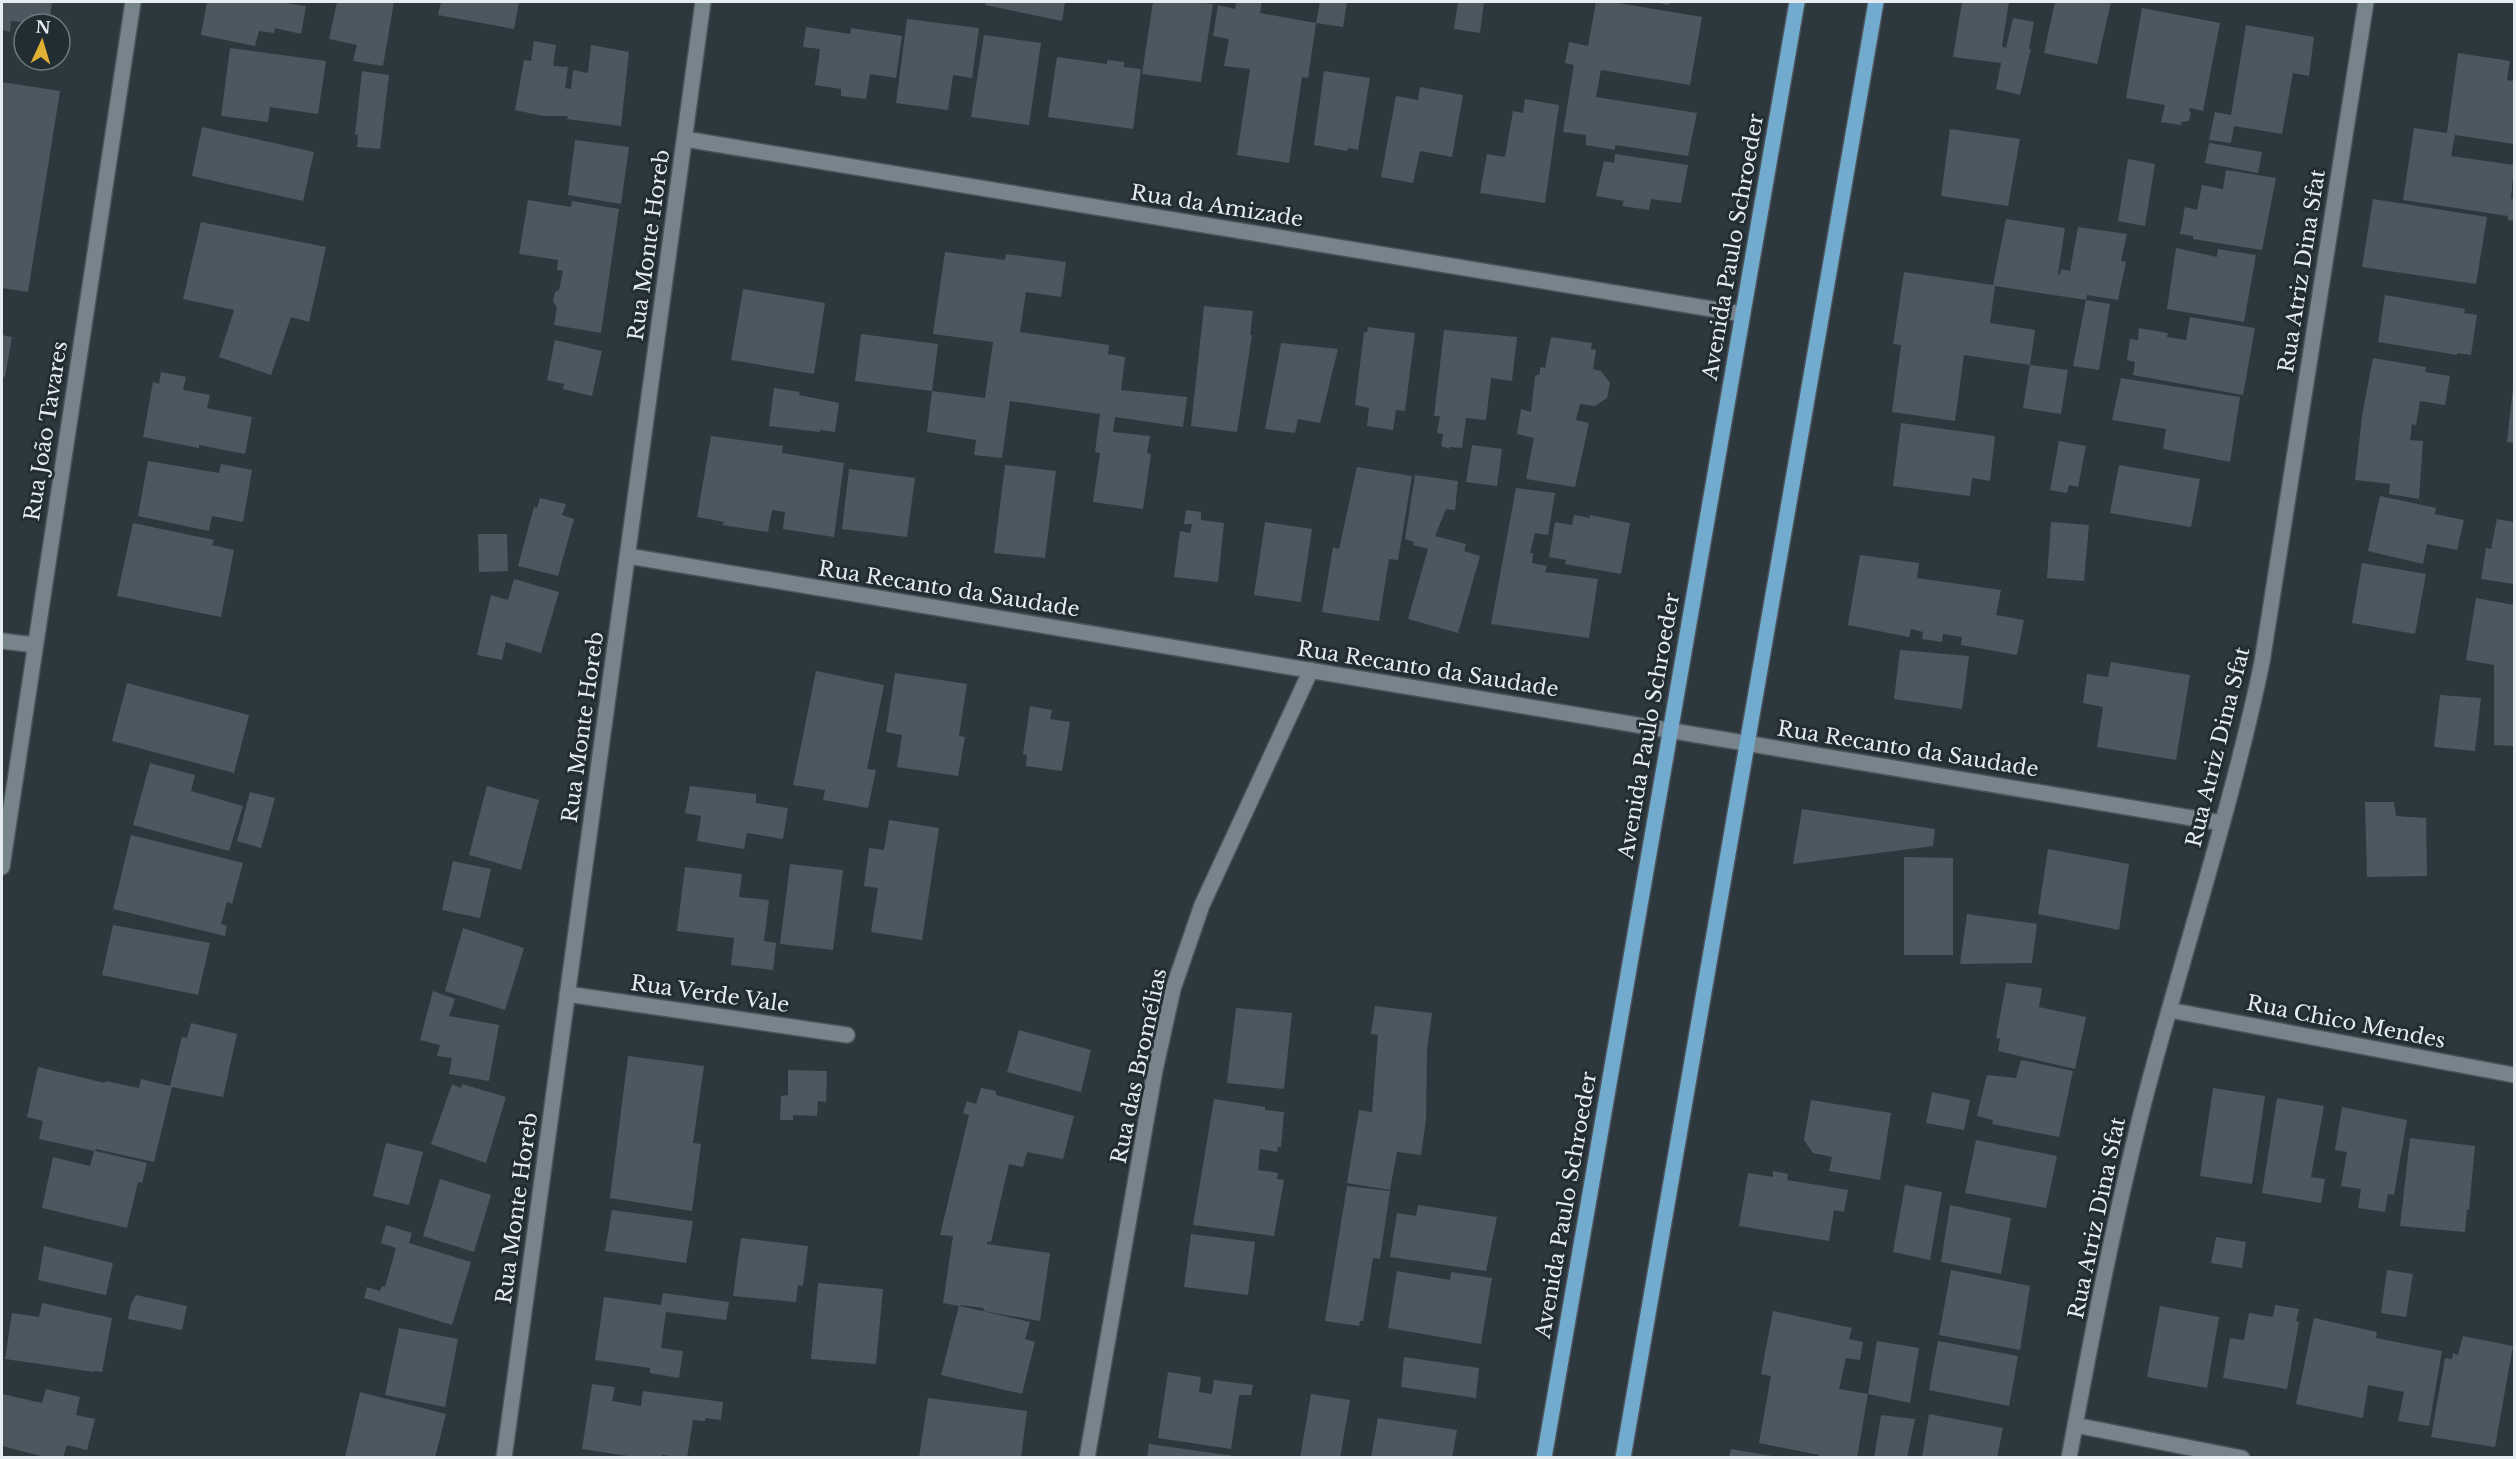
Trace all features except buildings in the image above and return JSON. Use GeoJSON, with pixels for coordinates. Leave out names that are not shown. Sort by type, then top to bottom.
{"type":"FeatureCollection","features":[{"type":"Feature","properties":{"kind":"main road","name":"Avenida Paulo Schroeder"},"geometry":{"type":"LineString","coordinates":[[1544,1458],[1797,2]]}},
{"type":"Feature","properties":{"kind":"main road"},"geometry":{"type":"LineString","coordinates":[[1623,1458],[1876,2]]}},
{"type":"Feature","properties":{"kind":"street","name":"Rua João Tavares"},"geometry":{"type":"LineString","coordinates":[[2,867],[133,2]]}},
{"type":"Feature","properties":{"kind":"street","name":"Rua Monte Horeb"},"geometry":{"type":"LineString","coordinates":[[504,1458],[704,2]]}},
{"type":"Feature","properties":{"kind":"street","name":"Rua Atriz Dina Sfat"},"geometry":{"type":"LineString","coordinates":[[2068,1458],[2122,1195],[2169,1010],[2248,731],[2262,662],[2366,2]]}},
{"type":"Feature","properties":{"kind":"street","name":"Rua da Amizade"},"geometry":{"type":"LineString","coordinates":[[685,140],[1742,314]]}},
{"type":"Feature","properties":{"kind":"street","name":"Rua Recanto da Saudade"},"geometry":{"type":"LineString","coordinates":[[628,556],[2223,822]]}},
{"type":"Feature","properties":{"kind":"street"},"geometry":{"type":"LineString","coordinates":[[2,641],[35,645]]}},
{"type":"Feature","properties":{"kind":"street","name":"Rua das Bromélias"},"geometry":{"type":"LineString","coordinates":[[1087,1458],[1155,1070],[1173,989],[1202,905],[1311,670]]}},
{"type":"Feature","properties":{"kind":"street","name":"Rua Verde Vale"},"geometry":{"type":"LineString","coordinates":[[567,994],[846,1035]]}},
{"type":"Feature","properties":{"kind":"street","name":"Rua Chico Mendes"},"geometry":{"type":"LineString","coordinates":[[2169,1010],[2514,1074]]}},
{"type":"Feature","properties":{"kind":"street"},"geometry":{"type":"LineString","coordinates":[[2075,1425],[2242,1458]]}}]}
